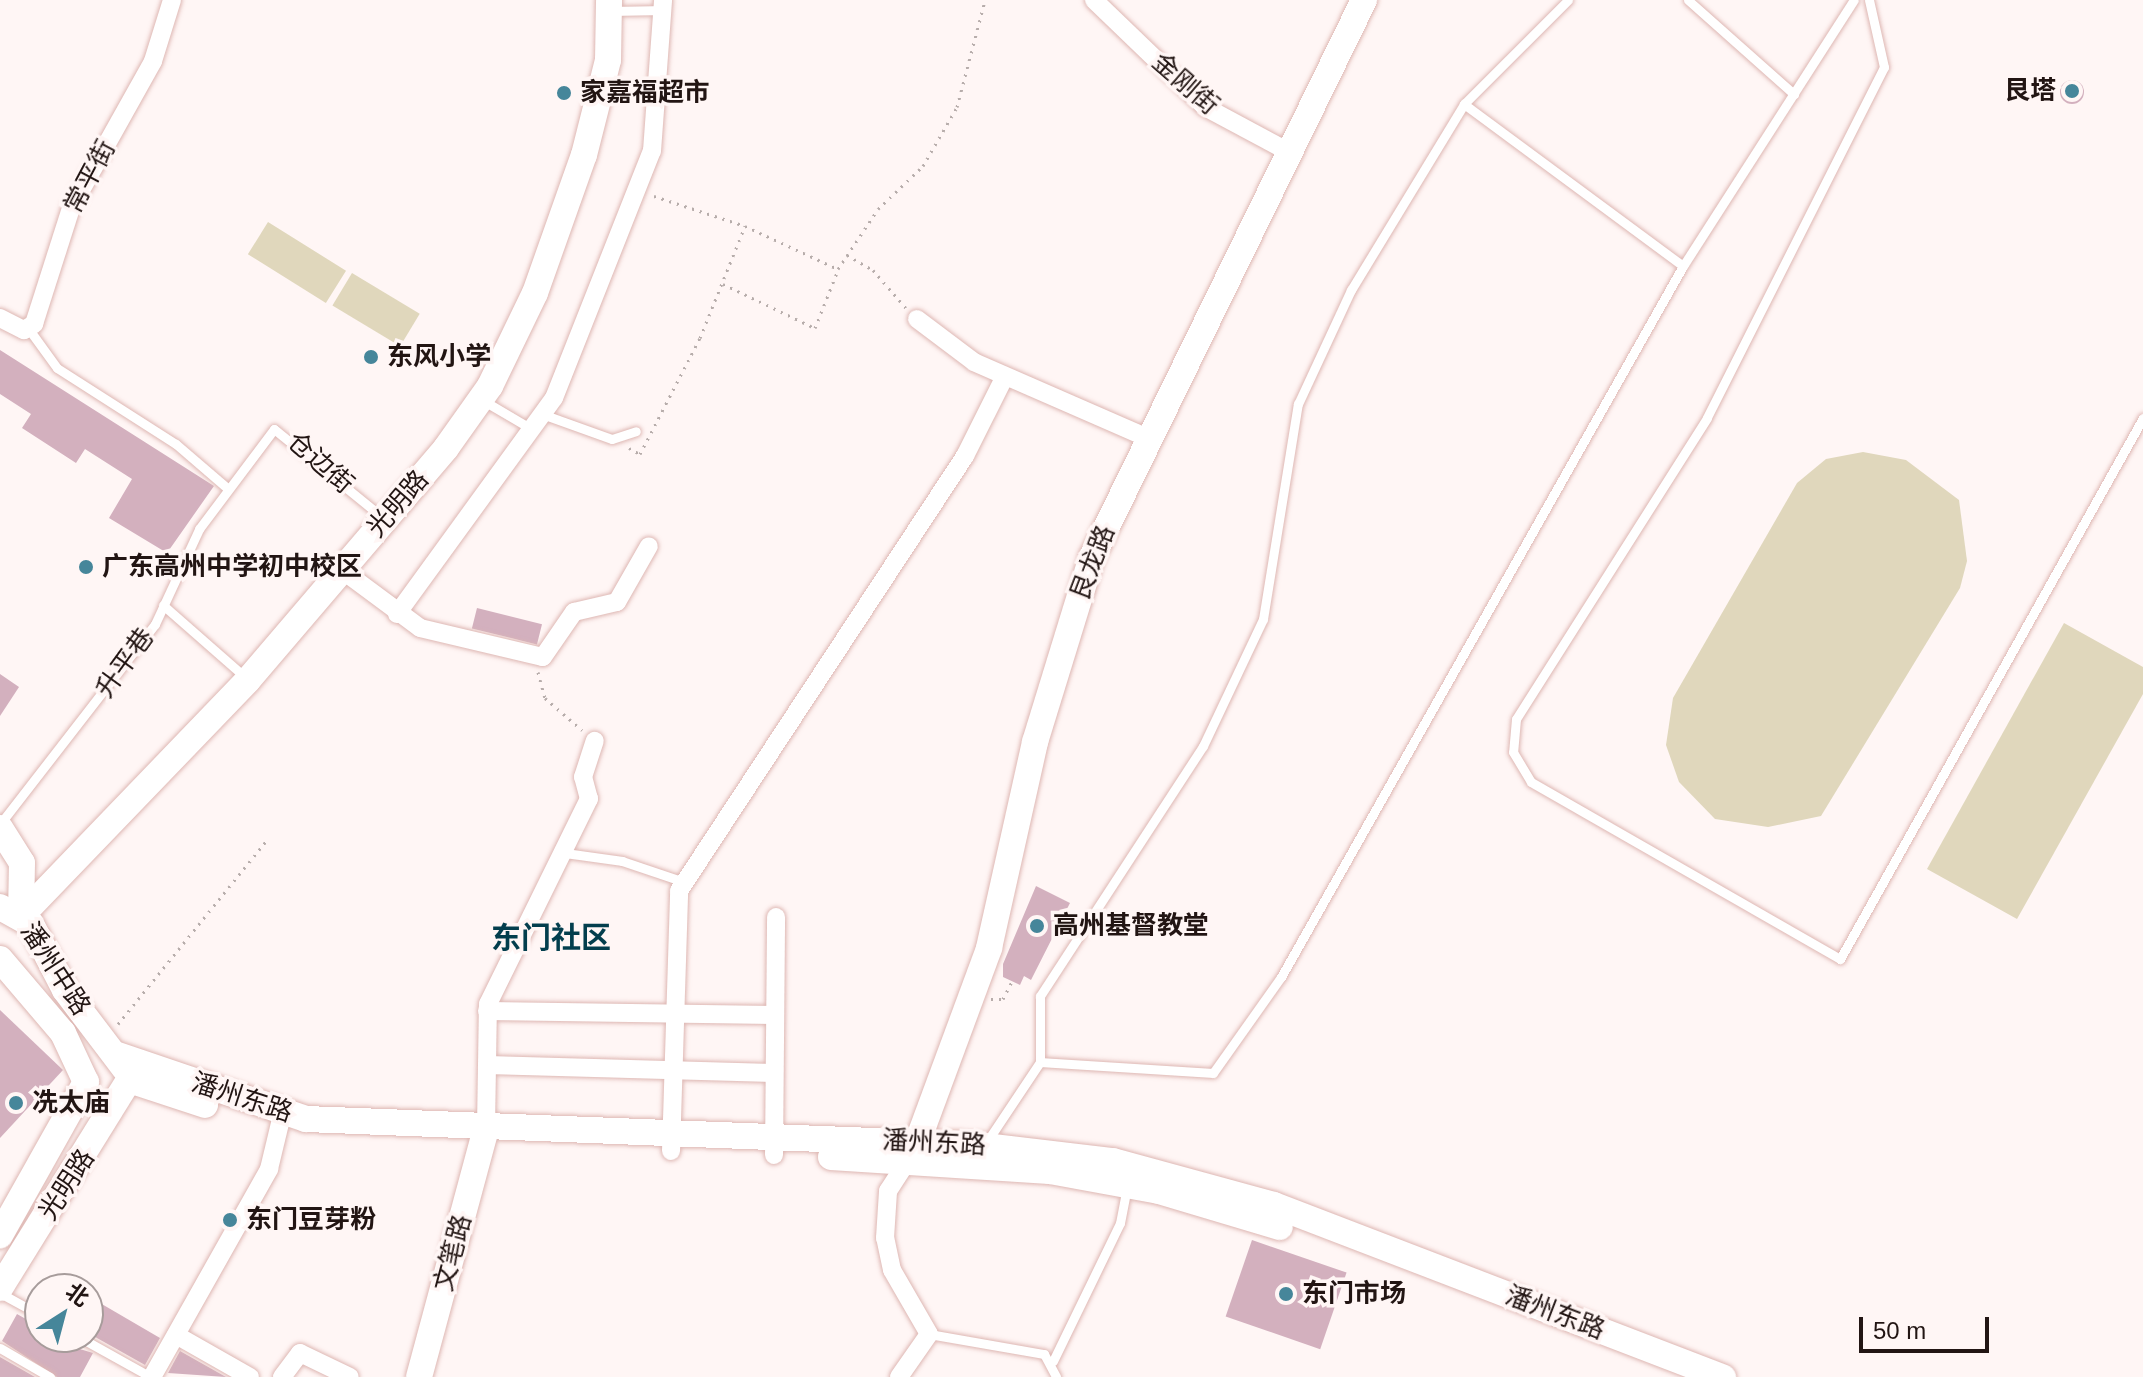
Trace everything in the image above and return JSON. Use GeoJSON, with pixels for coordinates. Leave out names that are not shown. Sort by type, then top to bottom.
{"type":"FeatureCollection","features":[{"type":"Feature","properties":{"kind":"main road","name":"艮龙路"},"geometry":{"type":"LineString","coordinates":[[916,1151],[989,948],[1035,742],[1087,570],[1364,0]]}},
{"type":"Feature","properties":{"kind":"main road","name":"光明路"},"geometry":{"type":"LineString","coordinates":[[11,911],[248,680],[385,520],[481,399],[535,293],[584,155],[603,87],[609,6]]}},
{"type":"Feature","properties":{"kind":"main road"},"geometry":{"type":"LineString","coordinates":[[0,826],[22,863],[11,911]]}},
{"type":"Feature","properties":{"kind":"main road","name":"潘州中路"},"geometry":{"type":"LineString","coordinates":[[11,911],[39,935],[65,990],[112,1047],[129,1080]]}},
{"type":"Feature","properties":{"kind":"main road","name":"光明路"},"geometry":{"type":"LineString","coordinates":[[0,959],[63,1033],[86,1082],[0,1235]]}},
{"type":"Feature","properties":{"kind":"main road","name":"潘州东路"},"geometry":{"type":"LineString","coordinates":[[112,1047],[281,1122]]}},
{"type":"Feature","properties":{"kind":"main road","name":"光明路"},"geometry":{"type":"LineString","coordinates":[[0,1290],[129,1080]]}},
{"type":"Feature","properties":{"kind":"main road","name":"潘州东路"},"geometry":{"type":"LineString","coordinates":[[129,1080],[281,1122],[484,1136],[916,1151],[980,1155],[1127,1174],[1274,1205],[1723,1377]]}},
{"type":"Feature","properties":{"kind":"main road","name":"文笔路"},"geometry":{"type":"LineString","coordinates":[[419,1377],[484,1136]]}},
{"type":"Feature","properties":{"kind":"main road","name":"潘州东路"},"geometry":{"type":"LineString","coordinates":[[1127,1174],[1261,1220],[1683,1377]]}},
{"type":"Feature","properties":{"kind":"street","name":"常平街"},"geometry":{"type":"LineString","coordinates":[[28,328],[71,208],[153,61],[172,0]]}},
{"type":"Feature","properties":{"kind":"street","name":"金刚街"},"geometry":{"type":"LineString","coordinates":[[1094,0],[1205,107],[1289,152]]}},
{"type":"Feature","properties":{"kind":"street"},"geometry":{"type":"LineString","coordinates":[[397,614],[536,421],[638,190],[658,124],[663,5]]}},
{"type":"Feature","properties":{"kind":"street"},"geometry":{"type":"LineString","coordinates":[[0,318],[28,328]]}},
{"type":"Feature","properties":{"kind":"street"},"geometry":{"type":"LineString","coordinates":[[917,319],[1005,376],[1150,439]]}},
{"type":"Feature","properties":{"kind":"street"},"geometry":{"type":"LineString","coordinates":[[671,1142],[674,1013],[684,882],[730,823],[859,608],[955,471],[1005,376]]}},
{"type":"Feature","properties":{"kind":"street"},"geometry":{"type":"LineString","coordinates":[[342,570],[397,614],[433,633],[543,657],[574,612],[617,602],[649,546]]}},
{"type":"Feature","properties":{"kind":"street"},"geometry":{"type":"LineString","coordinates":[[484,1136],[487,1011],[590,796],[583,777],[595,741]]}},
{"type":"Feature","properties":{"kind":"street"},"geometry":{"type":"LineString","coordinates":[[773,1146],[776,917]]}},
{"type":"Feature","properties":{"kind":"street"},"geometry":{"type":"LineString","coordinates":[[487,1011],[774,1015]]}},
{"type":"Feature","properties":{"kind":"street"},"geometry":{"type":"LineString","coordinates":[[487,1065],[773,1073]]}},
{"type":"Feature","properties":{"kind":"street"},"geometry":{"type":"LineString","coordinates":[[151,1377],[257,1194],[281,1122]]}},
{"type":"Feature","properties":{"kind":"street"},"geometry":{"type":"LineString","coordinates":[[899,1377],[929,1334],[892,1270],[885,1238],[888,1191],[916,1151]]}},
{"type":"Feature","properties":{"kind":"street"},"geometry":{"type":"LineString","coordinates":[[176,1335],[250,1377]]}},
{"type":"Feature","properties":{"kind":"street"},"geometry":{"type":"LineString","coordinates":[[282,1377],[300,1353],[350,1377]]}},
{"type":"Feature","properties":{"kind":"lane"},"geometry":{"type":"LineString","coordinates":[[980,1155],[1040,1062],[1040,996],[1203,746],[1263,619],[1298,404],[1395,208],[1464,104],[1568,0]]}},
{"type":"Feature","properties":{"kind":"lane"},"geometry":{"type":"LineString","coordinates":[[1688,0],[1794,94]]}},
{"type":"Feature","properties":{"kind":"lane"},"geometry":{"type":"LineString","coordinates":[[1040,1062],[1213,1073],[1288,964],[1683,266],[1854,0]]}},
{"type":"Feature","properties":{"kind":"lane"},"geometry":{"type":"LineString","coordinates":[[1869,0],[1884,67],[1707,418],[1516,719],[1513,752],[1531,782],[1840,959],[2143,418]]}},
{"type":"Feature","properties":{"kind":"lane"},"geometry":{"type":"LineString","coordinates":[[609,6],[663,5]]}},
{"type":"Feature","properties":{"kind":"lane"},"geometry":{"type":"LineString","coordinates":[[1464,104],[1683,266]]}},
{"type":"Feature","properties":{"kind":"lane"},"geometry":{"type":"LineString","coordinates":[[28,328],[57,368],[176,444],[226,487]]}},
{"type":"Feature","properties":{"kind":"lane"},"geometry":{"type":"LineString","coordinates":[[481,399],[536,421],[604,438],[636,431]]}},
{"type":"Feature","properties":{"kind":"lane","name":"仓边街"},"geometry":{"type":"LineString","coordinates":[[226,487],[277,428],[385,520]]}},
{"type":"Feature","properties":{"kind":"lane","name":"升平巷"},"geometry":{"type":"LineString","coordinates":[[0,826],[32,791],[163,605],[226,487]]}},
{"type":"Feature","properties":{"kind":"lane"},"geometry":{"type":"LineString","coordinates":[[163,605],[248,680]]}},
{"type":"Feature","properties":{"kind":"lane"},"geometry":{"type":"LineString","coordinates":[[565,853],[622,861],[684,882]]}},
{"type":"Feature","properties":{"kind":"lane"},"geometry":{"type":"LineString","coordinates":[[1056,1377],[1053,1361],[1120,1223],[1127,1174]]}},
{"type":"Feature","properties":{"kind":"lane"},"geometry":{"type":"LineString","coordinates":[[0,1290],[24,1305]]}},
{"type":"Feature","properties":{"kind":"lane"},"geometry":{"type":"LineString","coordinates":[[929,1334],[1053,1361]]}},
{"type":"Feature","properties":{"kind":"lane"},"geometry":{"type":"LineString","coordinates":[[0,1348],[50,1377]]}},
{"type":"Feature","properties":{"kind":"lane"},"geometry":{"type":"LineString","coordinates":[[104,1351],[151,1377]]}},
{"type":"Feature","properties":{"kind":"path"},"geometry":{"type":"LineString","coordinates":[[723,284],[815,328],[838,269],[847,255],[943,135],[985,0]]}},
{"type":"Feature","properties":{"kind":"path"},"geometry":{"type":"LineString","coordinates":[[638,190],[745,226],[838,269]]}},
{"type":"Feature","properties":{"kind":"path"},"geometry":{"type":"LineString","coordinates":[[604,438],[640,454],[723,284],[745,226]]}},
{"type":"Feature","properties":{"kind":"path"},"geometry":{"type":"LineString","coordinates":[[847,255],[873,270],[917,319]]}},
{"type":"Feature","properties":{"kind":"path"},"geometry":{"type":"LineString","coordinates":[[543,657],[541,691],[595,741]]}},
{"type":"Feature","properties":{"kind":"path"},"geometry":{"type":"LineString","coordinates":[[112,1047],[268,839]]}},
{"type":"Feature","properties":{"kind":"path"},"geometry":{"type":"LineString","coordinates":[[1003,999],[1012,981]]}},
{"type":"Feature","properties":{"kind":"shaded area"},"geometry":{"type":"Polygon","coordinates":[[[268,222],[346,271],[326,303],[248,254],[268,222]]]}},
{"type":"Feature","properties":{"kind":"shaded area"},"geometry":{"type":"Polygon","coordinates":[[[352,273],[420,314],[400,346],[332,306],[352,273]]]}},
{"type":"Feature","properties":{"kind":"shaded area"},"geometry":{"type":"Polygon","coordinates":[[[1863,452],[1906,460],[1959,500],[1967,561],[1960,588],[1821,816],[1768,827],[1715,819],[1679,782],[1666,745],[1673,698],[1797,483],[1826,459],[1863,452]]]}},
{"type":"Feature","properties":{"kind":"shaded area"},"geometry":{"type":"Polygon","coordinates":[[[2064,623],[2143,667],[2143,694],[2017,919],[1927,869],[2064,623]]]}},
{"type":"Feature","properties":{"kind":"building","name":"艮塔"},"geometry":{"type":"Polygon","coordinates":[[[2072,80],[2083,87],[2084,92],[2077,103],[2072,104],[2061,97],[2060,92],[2067,81],[2072,80]]]}},
{"type":"Feature","properties":{"kind":"building"},"geometry":{"type":"Polygon","coordinates":[[[0,350],[214,486],[167,553],[109,518],[132,479],[85,449],[76,463],[22,428],[31,414],[0,394],[0,350]]]}},
{"type":"Feature","properties":{"kind":"building"},"geometry":{"type":"Polygon","coordinates":[[[477,608],[542,624],[537,645],[472,628],[477,608]]]}},
{"type":"Feature","properties":{"kind":"building"},"geometry":{"type":"Polygon","coordinates":[[[0,674],[19,687],[0,716],[0,674]]]}},
{"type":"Feature","properties":{"kind":"building","name":"高州基督教堂"},"geometry":{"type":"Polygon","coordinates":[[[1036,886],[1070,903],[1031,980],[1024,976],[1020,985],[1003,977],[1003,964],[1036,886]]]}},
{"type":"Feature","properties":{"kind":"building","name":"冼太庙"},"geometry":{"type":"Polygon","coordinates":[[[0,1010],[63,1070],[0,1138],[0,1010]]]}},
{"type":"Feature","properties":{"kind":"building","name":"东门市场"},"geometry":{"type":"Polygon","coordinates":[[[1252,1240],[1347,1273],[1320,1349],[1226,1317],[1252,1240]]]}},
{"type":"Feature","properties":{"kind":"building"},"geometry":{"type":"Polygon","coordinates":[[[104,1305],[160,1338],[145,1365],[104,1342],[104,1305]]]}},
{"type":"Feature","properties":{"kind":"building"},"geometry":{"type":"Polygon","coordinates":[[[17,1314],[24,1318],[24,1353],[93,1353],[80,1377],[57,1377],[2,1341],[17,1314]]]}},
{"type":"Feature","properties":{"kind":"building"},"geometry":{"type":"Polygon","coordinates":[[[180,1351],[226,1377],[168,1373],[180,1351]]]}},
{"type":"Feature","properties":{"kind":"building"},"geometry":{"type":"Polygon","coordinates":[[[0,1357],[35,1377],[0,1377],[0,1357]]]}},
{"type":"Feature","properties":{"kind":"place","name":"艮塔"},"geometry":{"type":"Point","coordinates":[2072,91]}},
{"type":"Feature","properties":{"kind":"place","name":"家嘉福超市"},"geometry":{"type":"Point","coordinates":[564,93]}},
{"type":"Feature","properties":{"kind":"place","name":"东风小学"},"geometry":{"type":"Point","coordinates":[371,357]}},
{"type":"Feature","properties":{"kind":"place","name":"广东高州中学初中校区"},"geometry":{"type":"Point","coordinates":[86,567]}},
{"type":"Feature","properties":{"kind":"place","name":"高州基督教堂"},"geometry":{"type":"Point","coordinates":[1037,926]}},
{"type":"Feature","properties":{"kind":"place","name":"冼太庙"},"geometry":{"type":"Point","coordinates":[16,1103]}},
{"type":"Feature","properties":{"kind":"place","name":"东门豆芽粉"},"geometry":{"type":"Point","coordinates":[230,1220]}},
{"type":"Feature","properties":{"kind":"place","name":"东门市场"},"geometry":{"type":"Point","coordinates":[1286,1294]}},
{"type":"Feature","properties":{"kind":"district","name":"东门社区"},"geometry":{"type":"Point","coordinates":[551,938]}}]}
